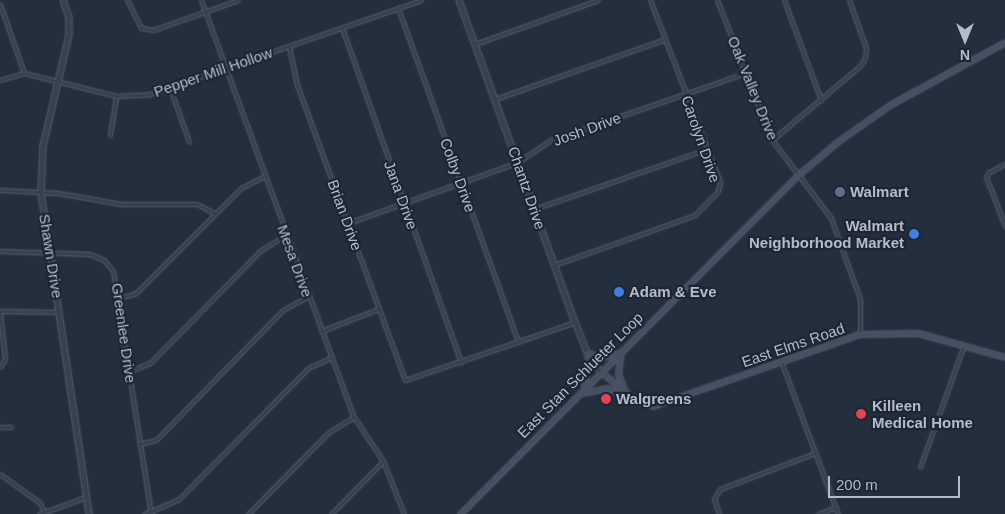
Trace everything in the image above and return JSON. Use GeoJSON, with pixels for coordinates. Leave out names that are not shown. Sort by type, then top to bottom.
{"type":"FeatureCollection","features":[{"type":"Feature","properties":{"kind":"main road","name":"East Stan Schlueter Loop"},"geometry":{"type":"LineString","coordinates":[[460,514],[798,175],[836,142],[892,104],[1005,42]]}},
{"type":"Feature","properties":{"kind":"main road","name":"East Elms Road"},"geometry":{"type":"LineString","coordinates":[[601,372],[627,395],[642,404],[660,405],[860,334],[918,333],[965,344],[1005,357]]}},
{"type":"Feature","properties":{"kind":"main road"},"geometry":{"type":"LineString","coordinates":[[581,393],[586,382],[588,353],[601,357],[621,352],[618,374],[627,395]]}},
{"type":"Feature","properties":{"kind":"main road"},"geometry":{"type":"LineString","coordinates":[[581,393],[607,388],[627,395]]}},
{"type":"Feature","properties":{"kind":"street","name":"Shawn Drive"},"geometry":{"type":"LineString","coordinates":[[63,0],[68,17],[69,35],[44,146],[42,192],[89,514]]}},
{"type":"Feature","properties":{"kind":"street"},"geometry":{"type":"LineString","coordinates":[[126,0],[141,28],[153,30],[238,0]]}},
{"type":"Feature","properties":{"kind":"street","name":"Mesa Drive"},"geometry":{"type":"LineString","coordinates":[[201,0],[330,358],[354,417],[383,461],[404,514]]}},
{"type":"Feature","properties":{"kind":"street","name":"Pepper Mill Hollow"},"geometry":{"type":"LineString","coordinates":[[24,73],[116,96],[140,96],[170,88],[421,0]]}},
{"type":"Feature","properties":{"kind":"street","name":"Chantz Drive"},"geometry":{"type":"LineString","coordinates":[[459,0],[575,322],[588,353],[601,372]]}},
{"type":"Feature","properties":{"kind":"street"},"geometry":{"type":"LineString","coordinates":[[475,44],[598,0]]}},
{"type":"Feature","properties":{"kind":"street","name":"Carolyn Drive"},"geometry":{"type":"LineString","coordinates":[[554,265],[695,215],[718,191],[720,182],[650,0]]}},
{"type":"Feature","properties":{"kind":"street","name":"Oak Valley Drive"},"geometry":{"type":"LineString","coordinates":[[717,0],[772,140],[831,218],[860,299],[860,334]]}},
{"type":"Feature","properties":{"kind":"street"},"geometry":{"type":"LineString","coordinates":[[784,0],[821,100]]}},
{"type":"Feature","properties":{"kind":"street"},"geometry":{"type":"LineString","coordinates":[[772,140],[860,66],[865,58],[866,48],[849,0]]}},
{"type":"Feature","properties":{"kind":"street"},"geometry":{"type":"LineString","coordinates":[[0,4],[2,16],[24,73],[0,80]]}},
{"type":"Feature","properties":{"kind":"street","name":"Colby Drive"},"geometry":{"type":"LineString","coordinates":[[398,8],[518,342]]}},
{"type":"Feature","properties":{"kind":"street","name":"Jana Drive"},"geometry":{"type":"LineString","coordinates":[[342,28],[461,362]]}},
{"type":"Feature","properties":{"kind":"street"},"geometry":{"type":"LineString","coordinates":[[495,98],[665,39]]}},
{"type":"Feature","properties":{"kind":"street","name":"Brian Drive"},"geometry":{"type":"LineString","coordinates":[[289,47],[297,85],[378,309],[407,381],[461,362]]}},
{"type":"Feature","properties":{"kind":"street","name":"Josh Drive"},"geometry":{"type":"LineString","coordinates":[[348,223],[518,162],[552,140],[746,73]]}},
{"type":"Feature","properties":{"kind":"street"},"geometry":{"type":"LineString","coordinates":[[170,88],[189,142]]}},
{"type":"Feature","properties":{"kind":"street"},"geometry":{"type":"LineString","coordinates":[[110,135],[116,96]]}},
{"type":"Feature","properties":{"kind":"street"},"geometry":{"type":"LineString","coordinates":[[534,209],[707,149]]}},
{"type":"Feature","properties":{"kind":"street"},"geometry":{"type":"LineString","coordinates":[[1004,226],[987,175],[1005,164]]}},
{"type":"Feature","properties":{"kind":"street"},"geometry":{"type":"LineString","coordinates":[[120,298],[136,293],[241,188],[265,176]]}},
{"type":"Feature","properties":{"kind":"street"},"geometry":{"type":"LineString","coordinates":[[0,190],[42,192],[121,204],[197,204],[214,213]]}},
{"type":"Feature","properties":{"kind":"street"},"geometry":{"type":"LineString","coordinates":[[130,371],[150,363],[260,251],[286,235]]}},
{"type":"Feature","properties":{"kind":"street","name":"Greenlee Drive"},"geometry":{"type":"LineString","coordinates":[[0,251],[90,254],[104,260],[116,278],[150,513]]}},
{"type":"Feature","properties":{"kind":"street"},"geometry":{"type":"LineString","coordinates":[[140,444],[156,440],[283,310],[308,296]]}},
{"type":"Feature","properties":{"kind":"street"},"geometry":{"type":"LineString","coordinates":[[321,331],[378,309]]}},
{"type":"Feature","properties":{"kind":"street"},"geometry":{"type":"LineString","coordinates":[[0,367],[5,359],[0,312],[59,312]]}},
{"type":"Feature","properties":{"kind":"street"},"geometry":{"type":"LineString","coordinates":[[461,362],[575,322]]}},
{"type":"Feature","properties":{"kind":"street"},"geometry":{"type":"LineString","coordinates":[[920,467],[965,344]]}},
{"type":"Feature","properties":{"kind":"street"},"geometry":{"type":"LineString","coordinates":[[144,514],[179,499],[308,368],[330,358]]}},
{"type":"Feature","properties":{"kind":"street"},"geometry":{"type":"LineString","coordinates":[[781,361],[838,514]]}},
{"type":"Feature","properties":{"kind":"street"},"geometry":{"type":"LineString","coordinates":[[248,514],[329,432],[354,417]]}},
{"type":"Feature","properties":{"kind":"street"},"geometry":{"type":"LineString","coordinates":[[0,427],[11,427]]}},
{"type":"Feature","properties":{"kind":"street"},"geometry":{"type":"LineString","coordinates":[[719,514],[714,499],[720,489],[816,453]]}},
{"type":"Feature","properties":{"kind":"street"},"geometry":{"type":"LineString","coordinates":[[331,514],[383,461]]}},
{"type":"Feature","properties":{"kind":"street"},"geometry":{"type":"LineString","coordinates":[[0,474],[40,503],[44,512]]}},
{"type":"Feature","properties":{"kind":"street"},"geometry":{"type":"LineString","coordinates":[[39,514],[86,497]]}},
{"type":"Feature","properties":{"kind":"street"},"geometry":{"type":"LineString","coordinates":[[818,514],[836,507]]}},
{"type":"Feature","properties":{"kind":"place","name":"Walmart"},"geometry":{"type":"Point","coordinates":[840,192]}},
{"type":"Feature","properties":{"kind":"place","name":"Walmart Neighborhood Market"},"geometry":{"type":"Point","coordinates":[914,234]}},
{"type":"Feature","properties":{"kind":"place","name":"Adam & Eve"},"geometry":{"type":"Point","coordinates":[619,292]}},
{"type":"Feature","properties":{"kind":"place","name":"Walgreens"},"geometry":{"type":"Point","coordinates":[606,399]}},
{"type":"Feature","properties":{"kind":"place","name":"Killeen Medical Home"},"geometry":{"type":"Point","coordinates":[861,414]}}]}
